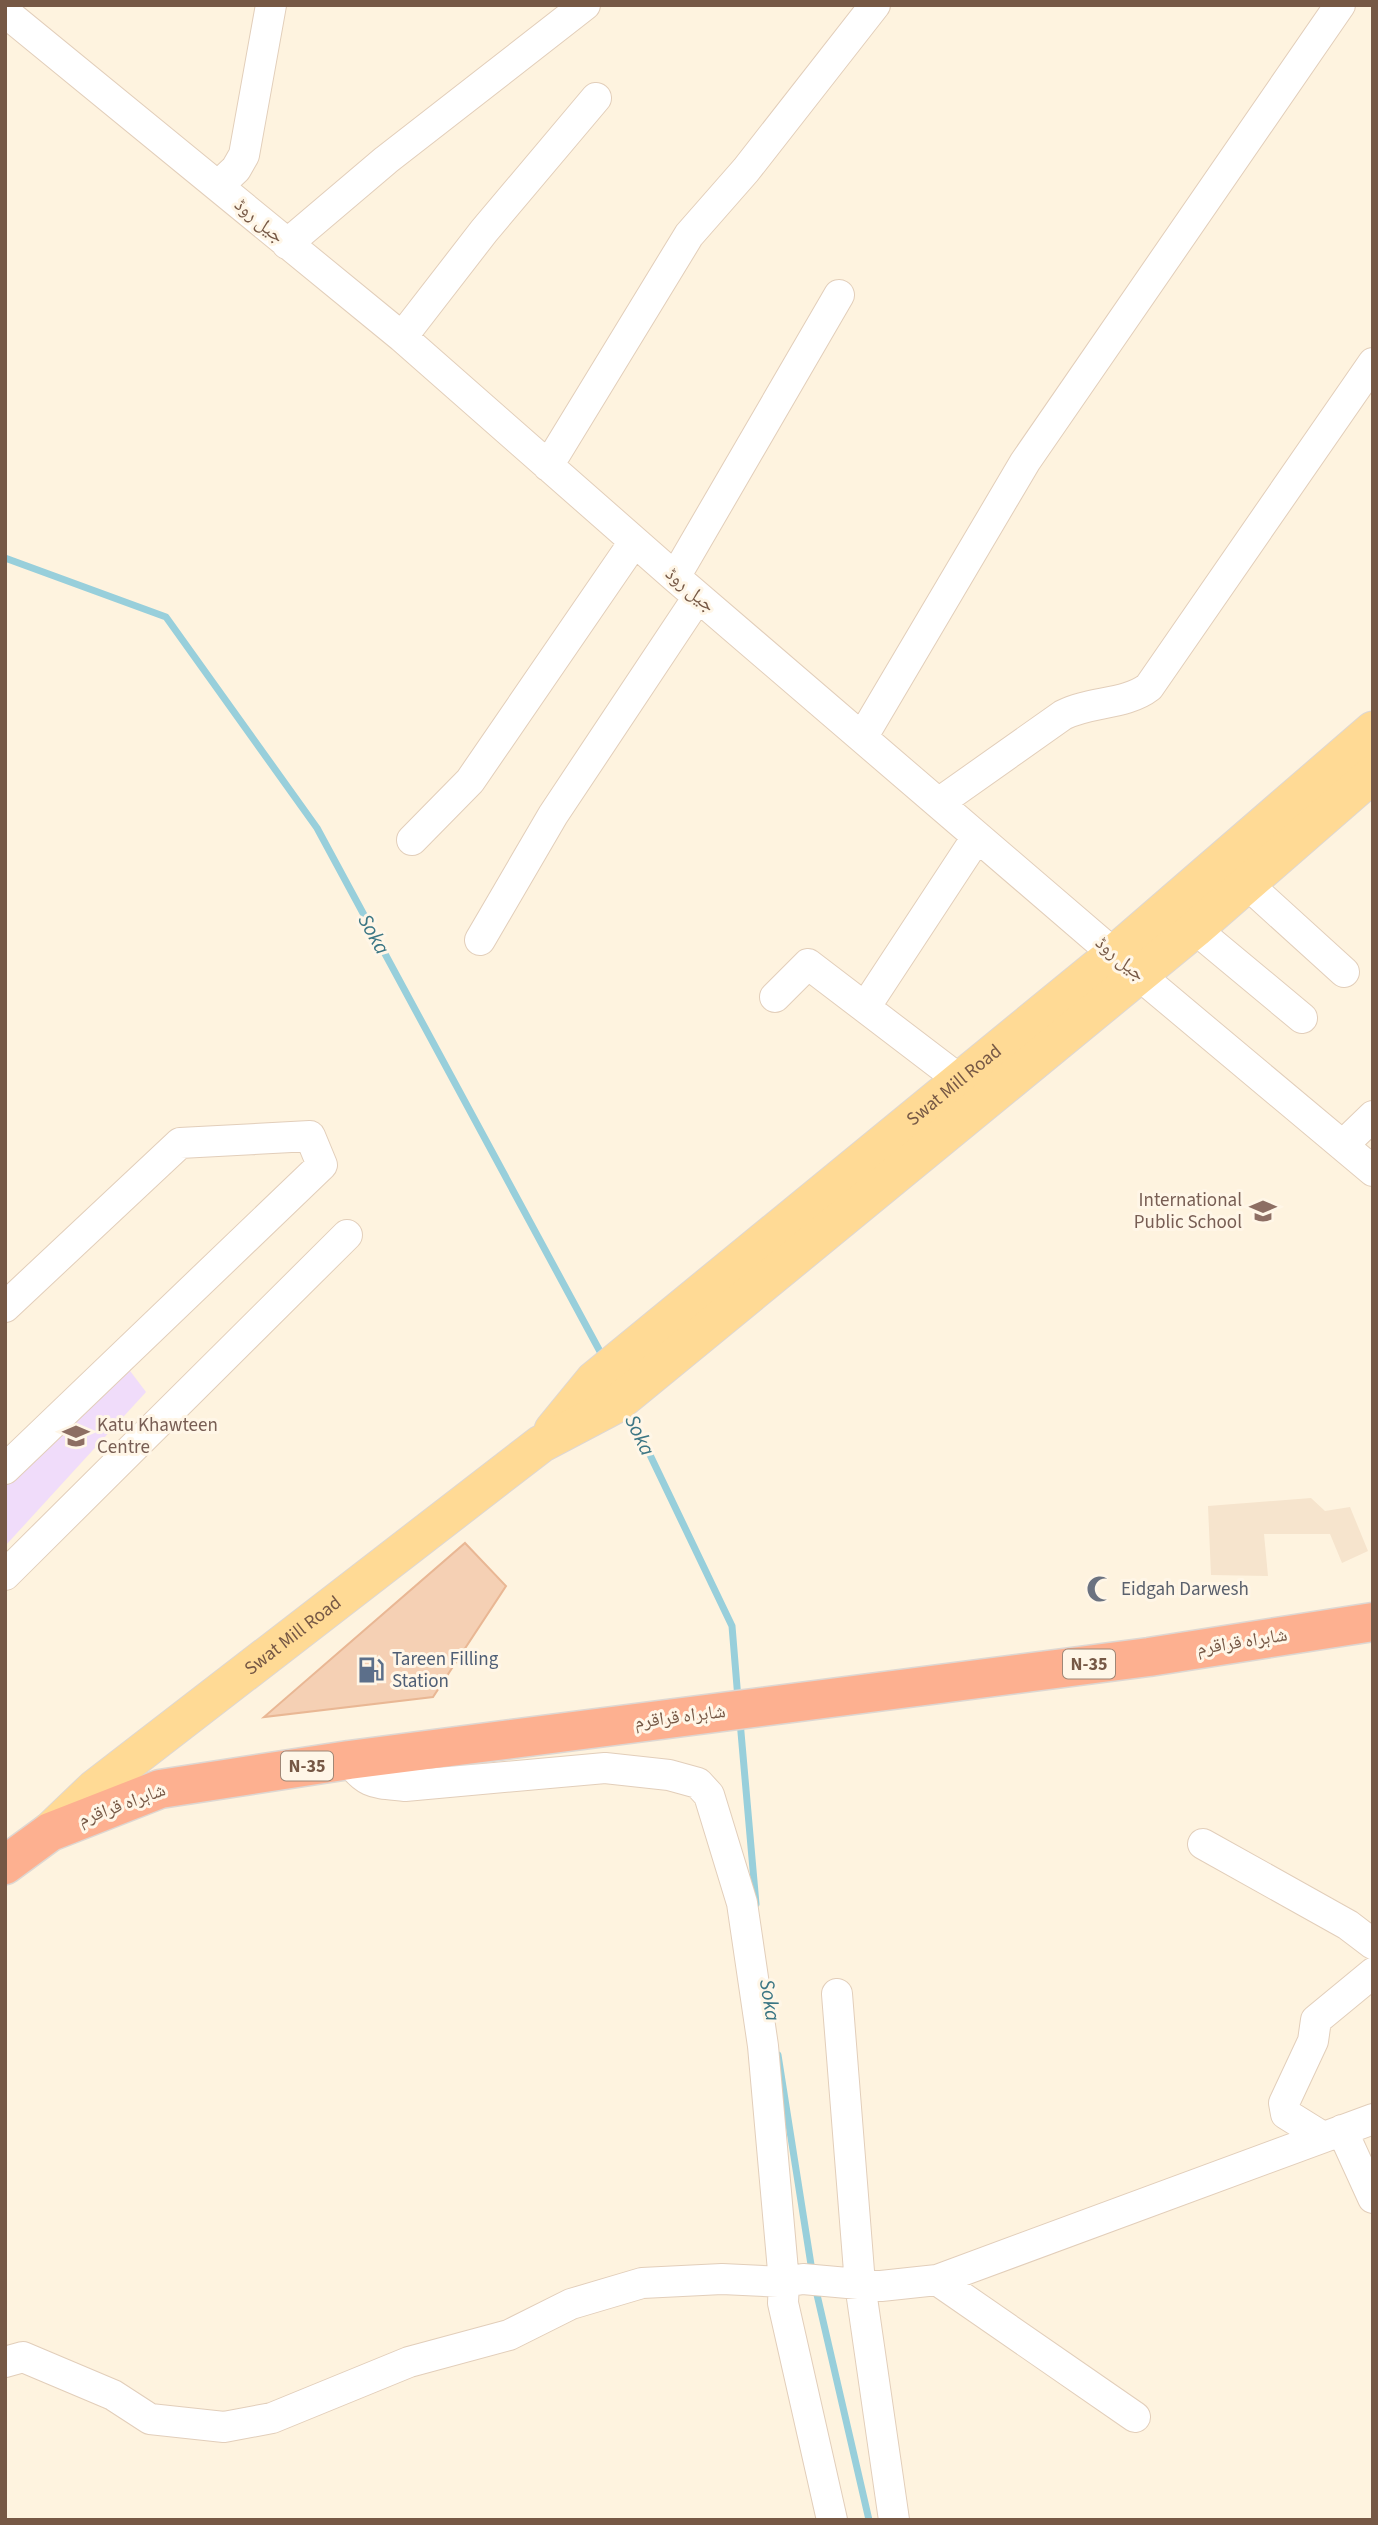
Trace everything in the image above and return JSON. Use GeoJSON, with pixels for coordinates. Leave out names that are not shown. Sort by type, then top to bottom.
{"type":"FeatureCollection","features":[{"type":"Feature","properties":{"kind":"highway","name":"شاہراہ قراقرم"},"geometry":{"type":"LineString","coordinates":[[5,1865],[50,1832],[160,1789],[349,1760],[626,1723],[1149,1657],[1373,1622]]}},
{"type":"Feature","properties":{"kind":"main road","name":"Swat Mill Road"},"geometry":{"type":"LineString","coordinates":[[50,1832],[94,1788],[541,1444],[594,1380],[676,1334],[1126,964],[1373,730]]}},
{"type":"Feature","properties":{"kind":"main road","name":"Swat Mill Road"},"geometry":{"type":"LineString","coordinates":[[676,1334],[960,1080],[1126,964],[1195,929],[1373,774]]}},
{"type":"Feature","properties":{"kind":"street"},"geometry":{"type":"LineString","coordinates":[[218,187],[236,169],[244,155],[271,5]]}},
{"type":"Feature","properties":{"kind":"street"},"geometry":{"type":"LineString","coordinates":[[287,244],[386,160],[585,5]]}},
{"type":"Feature","properties":{"kind":"street"},"geometry":{"type":"LineString","coordinates":[[548,466],[689,235],[754,160],[875,5]]}},
{"type":"Feature","properties":{"kind":"street"},"geometry":{"type":"LineString","coordinates":[[863,736],[1025,462],[1340,5]]}},
{"type":"Feature","properties":{"kind":"street","name":"جیل روڈ"},"geometry":{"type":"LineString","coordinates":[[5,12],[402,337],[698,597],[1126,964],[1373,1171]]}},
{"type":"Feature","properties":{"kind":"street"},"geometry":{"type":"LineString","coordinates":[[402,337],[484,231],[596,98]]}},
{"type":"Feature","properties":{"kind":"street"},"geometry":{"type":"LineString","coordinates":[[675,577],[839,295]]}},
{"type":"Feature","properties":{"kind":"street"},"geometry":{"type":"LineString","coordinates":[[940,802],[1063,715],[1075,709],[1134,696],[1149,687],[1373,363]]}},
{"type":"Feature","properties":{"kind":"street"},"geometry":{"type":"LineString","coordinates":[[412,840],[470,781],[634,542]]}},
{"type":"Feature","properties":{"kind":"street"},"geometry":{"type":"LineString","coordinates":[[480,940],[553,815],[698,597]]}},
{"type":"Feature","properties":{"kind":"street"},"geometry":{"type":"LineString","coordinates":[[866,1006],[977,836]]}},
{"type":"Feature","properties":{"kind":"street"},"geometry":{"type":"LineString","coordinates":[[1247,884],[1344,971]]}},
{"type":"Feature","properties":{"kind":"street"},"geometry":{"type":"LineString","coordinates":[[1195,929],[1301,1018]]}},
{"type":"Feature","properties":{"kind":"street"},"geometry":{"type":"LineString","coordinates":[[775,997],[808,964],[960,1080]]}},
{"type":"Feature","properties":{"kind":"street"},"geometry":{"type":"LineString","coordinates":[[1343,1145],[1373,1116]]}},
{"type":"Feature","properties":{"kind":"street"},"geometry":{"type":"LineString","coordinates":[[5,1307],[180,1143],[310,1136],[322,1165],[5,1469]]}},
{"type":"Feature","properties":{"kind":"street"},"geometry":{"type":"LineString","coordinates":[[6,1572],[347,1235]]}},
{"type":"Feature","properties":{"kind":"street"},"geometry":{"type":"LineString","coordinates":[[349,1760],[360,1776],[373,1783],[405,1786],[604,1768],[669,1775],[698,1783],[709,1795],[742,1903],[794,2281],[783,2303],[832,2520]]}},
{"type":"Feature","properties":{"kind":"street"},"geometry":{"type":"LineString","coordinates":[[1203,1844],[1348,1924],[1373,1944]]}},
{"type":"Feature","properties":{"kind":"street"},"geometry":{"type":"LineString","coordinates":[[1373,1973],[1316,2020],[1312,2041],[1284,2103],[1286,2114],[1332,2134],[1373,2198]]}},
{"type":"Feature","properties":{"kind":"street"},"geometry":{"type":"LineString","coordinates":[[837,1994],[848,2167],[851,2282],[894,2520]]}},
{"type":"Feature","properties":{"kind":"street"},"geometry":{"type":"LineString","coordinates":[[5,2362],[23,2357],[113,2395],[150,2418],[224,2427],[272,2418],[409,2362],[509,2335],[571,2304],[642,2283],[722,2279],[851,2282],[881,2286],[937,2280],[1373,2119]]}},
{"type":"Feature","properties":{"kind":"street"},"geometry":{"type":"LineString","coordinates":[[937,2280],[1135,2417]]}},
{"type":"Feature","properties":{"kind":"shaded area","name":"Katu Khawteen Centre"},"geometry":{"type":"Polygon","coordinates":[[[121,1359],[146,1392],[6,1545],[5,1480],[121,1359]]]}},
{"type":"Feature","properties":{"kind":"shaded area"},"geometry":{"type":"Polygon","coordinates":[[[1311,1498],[1325,1511],[1350,1507],[1368,1551],[1342,1563],[1330,1534],[1264,1534],[1268,1576],[1211,1575],[1208,1506],[1311,1498]]]}},
{"type":"Feature","properties":{"kind":"building"},"geometry":{"type":"Polygon","coordinates":[[[465,1543],[506,1586],[433,1697],[264,1717],[465,1543]]]}},
{"type":"Feature","properties":{"kind":"waterway","name":"Soka"},"geometry":{"type":"LineString","coordinates":[[5,558],[166,617],[317,828],[603,1357]]}},
{"type":"Feature","properties":{"kind":"waterway","name":"Soka"},"geometry":{"type":"LineString","coordinates":[[628,1409],[732,1626],[738,1699]]}},
{"type":"Feature","properties":{"kind":"waterway","name":"Soka"},"geometry":{"type":"LineString","coordinates":[[740,1721],[756,1904]]}},
{"type":"Feature","properties":{"kind":"waterway","name":"Soka"},"geometry":{"type":"LineString","coordinates":[[778,2055],[812,2271]]}},
{"type":"Feature","properties":{"kind":"waterway","name":"Soka"},"geometry":{"type":"LineString","coordinates":[[815,2286],[869,2520]]}},
{"type":"Feature","properties":{"kind":"place","name":"International Public School"},"geometry":{"type":"Point","coordinates":[1263,1211]}},
{"type":"Feature","properties":{"kind":"place","name":"Katu Khawteen Centre"},"geometry":{"type":"Point","coordinates":[76,1436]}},
{"type":"Feature","properties":{"kind":"place","name":"Eidgah Darwesh"},"geometry":{"type":"Point","coordinates":[1100,1589]}},
{"type":"Feature","properties":{"kind":"place","name":"Tareen Filling Station"},"geometry":{"type":"Point","coordinates":[371,1670]}}]}
